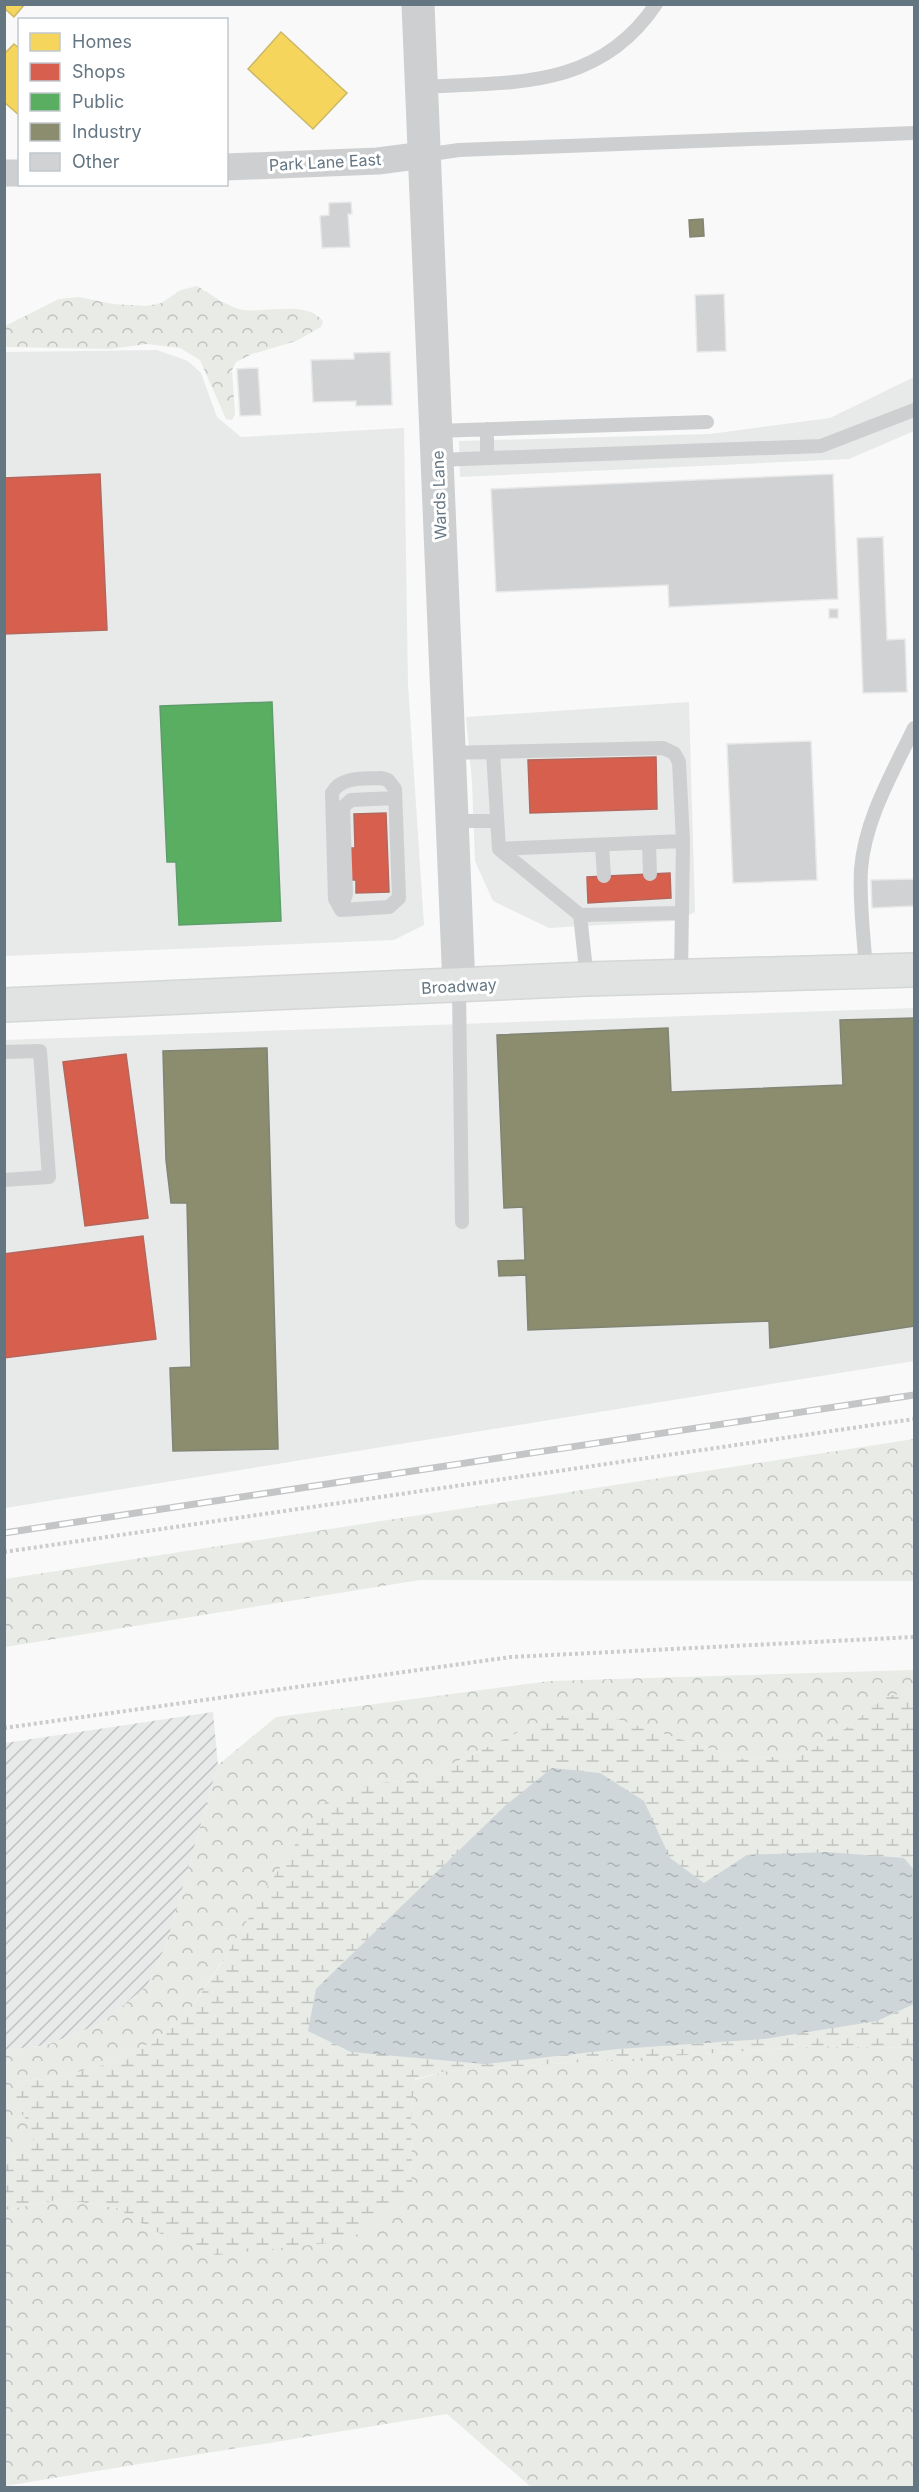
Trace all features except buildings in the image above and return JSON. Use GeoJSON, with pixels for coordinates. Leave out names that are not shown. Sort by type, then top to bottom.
{"type":"FeatureCollection","features":[{"type":"Feature","properties":{"kind":"main road","name":"Broadway"},"geometry":{"type":"LineString","coordinates":[[4,1005],[681,976],[915,970]]}},
{"type":"Feature","properties":{"kind":"street","name":"Wards Lane"},"geometry":{"type":"LineString","coordinates":[[418,4],[459,986]]}},
{"type":"Feature","properties":{"kind":"street","name":"Park Lane East"},"geometry":{"type":"LineString","coordinates":[[228,167],[378,161],[424,155]]}},
{"type":"Feature","properties":{"kind":"lane"},"geometry":{"type":"LineString","coordinates":[[422,87],[531,81],[570,72],[594,62],[616,47],[636,30],[656,4]]}},
{"type":"Feature","properties":{"kind":"lane"},"geometry":{"type":"LineString","coordinates":[[424,155],[459,150],[915,133]]}},
{"type":"Feature","properties":{"kind":"lane"},"geometry":{"type":"LineString","coordinates":[[436,446],[487,458],[821,446],[915,410]]}},
{"type":"Feature","properties":{"kind":"lane"},"geometry":{"type":"LineString","coordinates":[[436,446],[487,429],[707,422]]}},
{"type":"Feature","properties":{"kind":"lane"},"geometry":{"type":"LineString","coordinates":[[487,429],[487,458]]}},
{"type":"Feature","properties":{"kind":"lane"},"geometry":{"type":"LineString","coordinates":[[866,971],[861,880],[863,853],[880,798],[915,728]]}},
{"type":"Feature","properties":{"kind":"lane"},"geometry":{"type":"LineString","coordinates":[[449,753],[663,748],[674,753],[679,762],[683,841],[681,976]]}},
{"type":"Feature","properties":{"kind":"lane"},"geometry":{"type":"LineString","coordinates":[[493,752],[499,849],[580,915],[587,980]]}},
{"type":"Feature","properties":{"kind":"lane"},"geometry":{"type":"LineString","coordinates":[[383,779],[394,786],[399,898],[389,907],[341,910],[335,899],[331,801],[334,790],[346,781],[383,779]]}},
{"type":"Feature","properties":{"kind":"lane"},"geometry":{"type":"LineString","coordinates":[[341,910],[346,894],[343,807],[351,800],[395,798]]}},
{"type":"Feature","properties":{"kind":"lane"},"geometry":{"type":"LineString","coordinates":[[453,821],[497,821]]}},
{"type":"Feature","properties":{"kind":"lane"},"geometry":{"type":"LineString","coordinates":[[499,849],[683,841]]}},
{"type":"Feature","properties":{"kind":"lane"},"geometry":{"type":"LineString","coordinates":[[649,843],[650,874]]}},
{"type":"Feature","properties":{"kind":"lane"},"geometry":{"type":"LineString","coordinates":[[602,845],[604,876]]}},
{"type":"Feature","properties":{"kind":"lane"},"geometry":{"type":"LineString","coordinates":[[651,899],[652,914]]}},
{"type":"Feature","properties":{"kind":"lane"},"geometry":{"type":"LineString","coordinates":[[580,915],[606,908],[652,914],[681,914]]}},
{"type":"Feature","properties":{"kind":"lane"},"geometry":{"type":"LineString","coordinates":[[459,986],[462,1222]]}},
{"type":"Feature","properties":{"kind":"lane"},"geometry":{"type":"LineString","coordinates":[[4,1052],[40,1051],[49,1177],[4,1180]]}},
{"type":"Feature","properties":{"kind":"path"},"geometry":{"type":"LineString","coordinates":[[4,1552],[915,1419]]}},
{"type":"Feature","properties":{"kind":"path"},"geometry":{"type":"LineString","coordinates":[[4,1728],[511,1657],[915,1637]]}},
{"type":"Feature","properties":{"kind":"shaded area"},"geometry":{"type":"Polygon","coordinates":[[[157,350],[188,361],[201,373],[217,417],[241,437],[404,428],[408,684],[424,925],[394,940],[5,956],[4,352],[157,350]]]}},
{"type":"Feature","properties":{"kind":"shaded area"},"geometry":{"type":"Polygon","coordinates":[[[914,377],[914,431],[849,459],[460,477],[459,441],[710,434],[830,418],[914,377]]]}},
{"type":"Feature","properties":{"kind":"shaded area"},"geometry":{"type":"Polygon","coordinates":[[[689,702],[695,912],[675,921],[549,928],[493,901],[475,861],[472,782],[466,717],[689,702]]]}},
{"type":"Feature","properties":{"kind":"shaded area"},"geometry":{"type":"Polygon","coordinates":[[[914,1008],[914,1361],[5,1508],[5,1040],[914,1008]]]}},
{"type":"Feature","properties":{"kind":"shaded area"},"geometry":{"type":"Polygon","coordinates":[[[213,1712],[218,1765],[167,1942],[147,1986],[102,2023],[47,2045],[5,2050],[5,1743],[213,1712]]]}},
{"type":"Feature","properties":{"kind":"green space"},"geometry":{"type":"Polygon","coordinates":[[[197,286],[225,303],[243,310],[297,309],[316,315],[323,321],[321,327],[296,341],[252,354],[236,362],[232,370],[235,414],[232,420],[226,419],[200,360],[180,348],[147,344],[110,349],[5,347],[5,326],[59,299],[79,297],[113,304],[147,306],[161,303],[181,290],[197,286]]]}},
{"type":"Feature","properties":{"kind":"green space"},"geometry":{"type":"Polygon","coordinates":[[[914,1439],[914,1581],[420,1580],[5,1647],[5,1579],[914,1439]]]}},
{"type":"Feature","properties":{"kind":"green space"},"geometry":{"type":"Polygon","coordinates":[[[914,1670],[914,1692],[887,1697],[848,1727],[803,1755],[744,1759],[587,1710],[544,1720],[420,1779],[371,1784],[242,1931],[190,2010],[153,2042],[104,2065],[56,2078],[21,2081],[6,2095],[26,2119],[35,2140],[5,2160],[5,2050],[47,2045],[102,2023],[147,1986],[167,1942],[218,1765],[276,1717],[550,1681],[914,1670]]]}},
{"type":"Feature","properties":{"kind":"green space"},"geometry":{"type":"Polygon","coordinates":[[[914,1692],[914,2048],[818,2046],[447,2071],[415,2079],[411,2121],[412,2185],[390,2212],[347,2241],[216,2255],[154,2231],[117,2208],[62,2199],[5,2210],[5,2160],[34,2139],[26,2119],[5,2095],[21,2081],[56,2078],[104,2065],[153,2042],[190,2010],[321,1805],[371,1784],[420,1779],[544,1720],[587,1710],[744,1759],[803,1755],[848,1727],[887,1696],[914,1692]]]}},
{"type":"Feature","properties":{"kind":"green space"},"geometry":{"type":"Polygon","coordinates":[[[818,2046],[914,2048],[914,2487],[531,2487],[447,2414],[5,2486],[5,2210],[62,2199],[117,2208],[154,2231],[412,2185],[411,2121],[415,2080],[447,2071],[818,2046]]]}},
{"type":"Feature","properties":{"kind":"water"},"geometry":{"type":"Polygon","coordinates":[[[552,1768],[600,1773],[644,1801],[670,1858],[704,1883],[747,1855],[826,1852],[904,1858],[914,1870],[914,2004],[877,2021],[764,2039],[618,2049],[485,2064],[351,2052],[308,2031],[316,1989],[506,1805],[552,1768]]]}},
{"type":"Feature","properties":{"kind":"railway"},"geometry":{"type":"LineString","coordinates":[[4,1533],[914,1395]]}}]}
